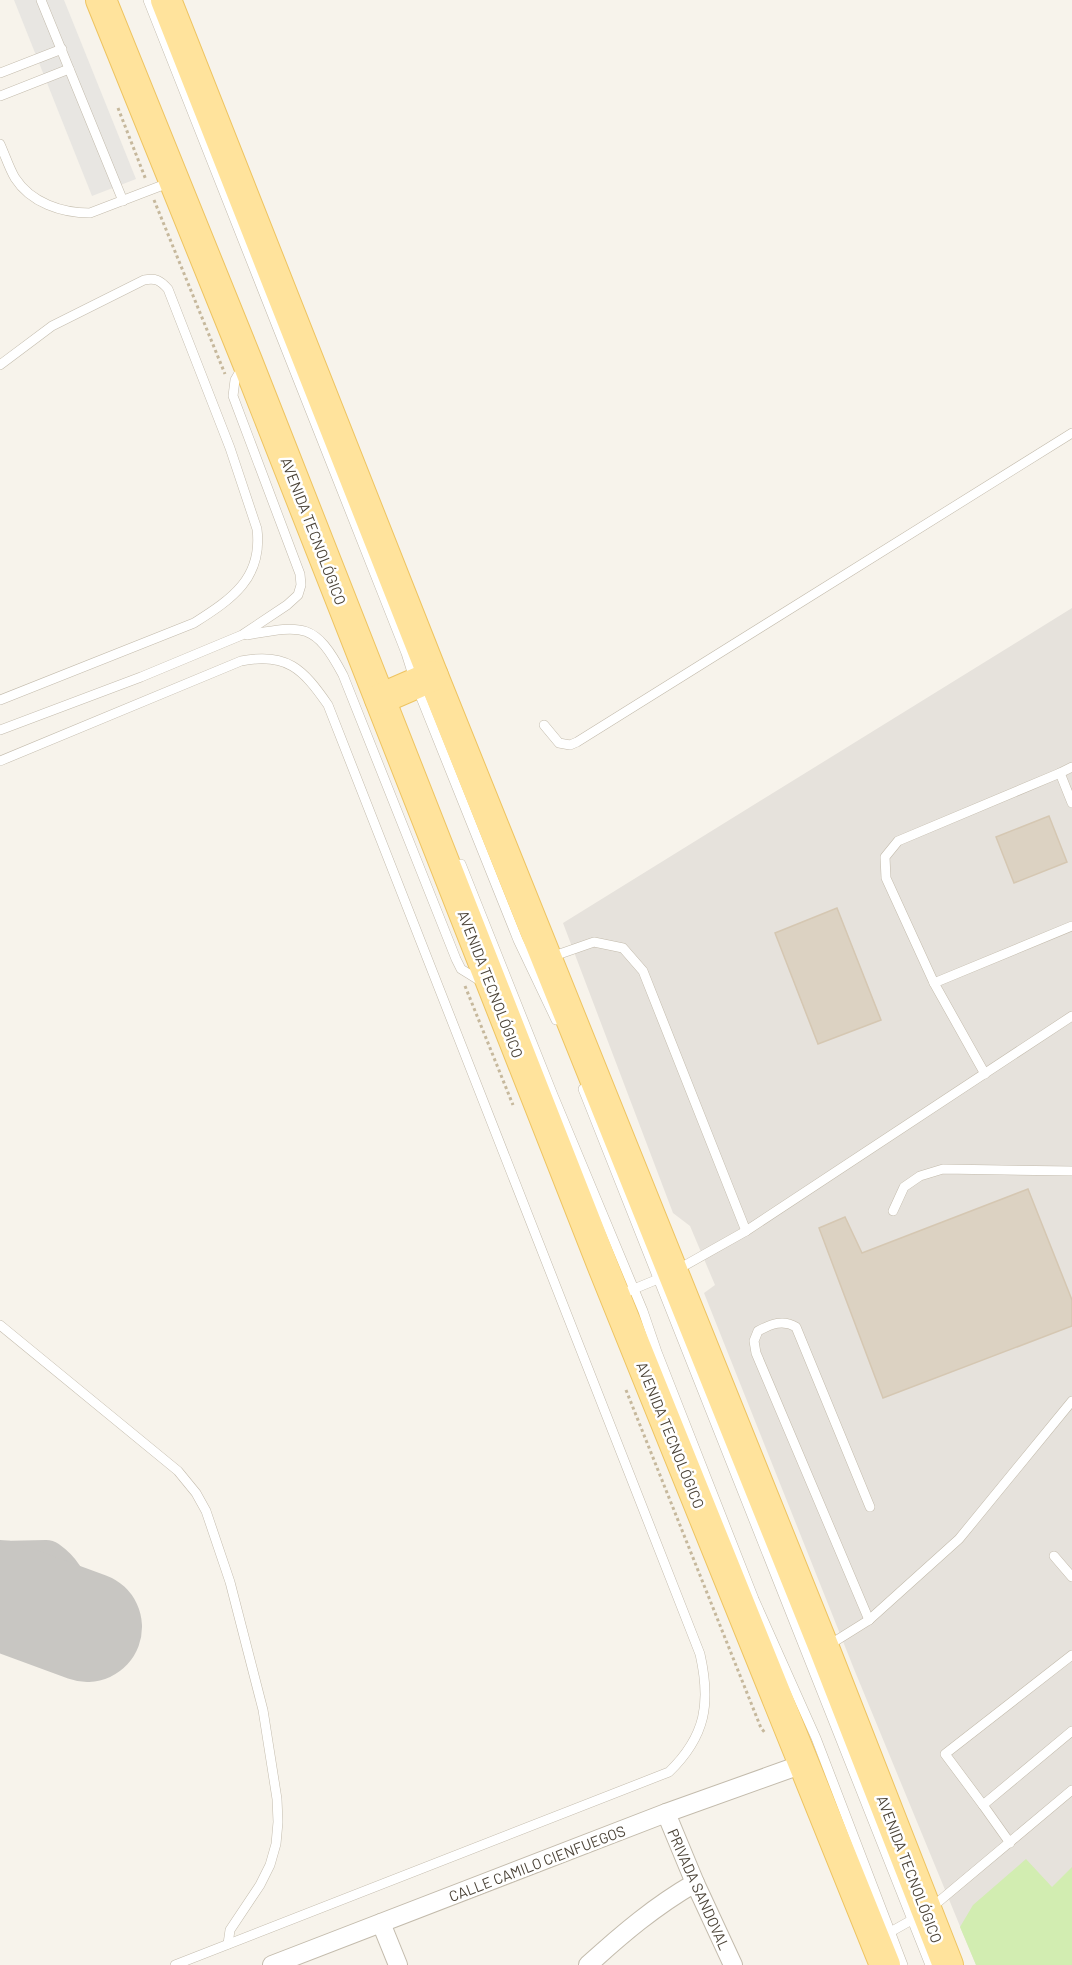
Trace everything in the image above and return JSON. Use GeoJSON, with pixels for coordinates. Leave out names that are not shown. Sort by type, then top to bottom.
{"type":"FeatureCollection","features":[{"type":"Feature","properties":{"kind":"main road","name":"AVENIDA TECNOLÓGICO"},"geometry":{"type":"LineString","coordinates":[[101,0],[247,361],[401,690],[547,959],[665,1276],[824,1648],[919,1916],[948,1965]]}},
{"type":"Feature","properties":{"kind":"main road","name":"AVENIDA TECNOLÓGICO"},"geometry":{"type":"LineString","coordinates":[[166,0],[401,690],[492,988],[625,1293],[803,1764],[884,1946]]}},
{"type":"Feature","properties":{"kind":"street","name":"CALLE CAMILO CIENFUEGOS"},"geometry":{"type":"LineString","coordinates":[[272,1965],[666,1813],[803,1764]]}},
{"type":"Feature","properties":{"kind":"street","name":"PRIVADA SANDOVAL"},"geometry":{"type":"LineString","coordinates":[[666,1813],[733,1965]]}},
{"type":"Feature","properties":{"kind":"street"},"geometry":{"type":"LineString","coordinates":[[588,1965],[623,1932],[695,1883]]}},
{"type":"Feature","properties":{"kind":"street"},"geometry":{"type":"LineString","coordinates":[[381,1923],[398,1965]]}},
{"type":"Feature","properties":{"kind":"lane"},"geometry":{"type":"LineString","coordinates":[[41,0],[123,201]]}},
{"type":"Feature","properties":{"kind":"lane"},"geometry":{"type":"LineString","coordinates":[[148,0],[398,631],[401,690],[561,1034]]}},
{"type":"Feature","properties":{"kind":"lane"},"geometry":{"type":"LineString","coordinates":[[0,73],[62,49]]}},
{"type":"Feature","properties":{"kind":"lane"},"geometry":{"type":"LineString","coordinates":[[0,96],[69,69]]}},
{"type":"Feature","properties":{"kind":"lane"},"geometry":{"type":"LineString","coordinates":[[0,144],[15,178],[24,189],[48,205],[76,213],[90,213],[174,181]]}},
{"type":"Feature","properties":{"kind":"lane"},"geometry":{"type":"LineString","coordinates":[[0,365],[52,326],[144,280],[161,281],[168,289],[230,448],[257,529],[258,541],[258,555],[252,571],[238,591],[218,608],[194,623],[0,700]]}},
{"type":"Feature","properties":{"kind":"lane"},"geometry":{"type":"LineString","coordinates":[[0,730],[141,677],[242,635],[298,595],[301,585],[300,574],[233,396],[235,380],[247,361]]}},
{"type":"Feature","properties":{"kind":"lane"},"geometry":{"type":"LineString","coordinates":[[544,725],[559,743],[570,745],[577,742],[1072,433]]}},
{"type":"Feature","properties":{"kind":"lane"},"geometry":{"type":"LineString","coordinates":[[242,635],[297,628],[320,639],[329,649],[343,675],[456,959],[461,969],[492,988]]}},
{"type":"Feature","properties":{"kind":"lane"},"geometry":{"type":"LineString","coordinates":[[0,761],[240,661],[258,658],[277,659],[294,666],[312,682],[328,705],[696,1643],[706,1679],[706,1709],[699,1732],[684,1757],[669,1772],[176,1965]]}},
{"type":"Feature","properties":{"kind":"lane"},"geometry":{"type":"LineString","coordinates":[[985,1074],[934,983],[886,878],[885,857],[898,841],[1072,767]]}},
{"type":"Feature","properties":{"kind":"lane"},"geometry":{"type":"LineString","coordinates":[[1060,773],[1072,803]]}},
{"type":"Feature","properties":{"kind":"lane"},"geometry":{"type":"LineString","coordinates":[[455,850],[553,1095],[625,1293],[754,1599],[816,1738],[884,1946],[903,1965]]}},
{"type":"Feature","properties":{"kind":"lane"},"geometry":{"type":"LineString","coordinates":[[934,983],[1072,926]]}},
{"type":"Feature","properties":{"kind":"lane"},"geometry":{"type":"LineString","coordinates":[[547,959],[594,942],[623,948],[643,971],[746,1231]]}},
{"type":"Feature","properties":{"kind":"lane"},"geometry":{"type":"LineString","coordinates":[[625,1293],[665,1276],[746,1231],[1072,1016]]}},
{"type":"Feature","properties":{"kind":"lane"},"geometry":{"type":"LineString","coordinates":[[578,1076],[665,1276],[919,1916],[930,1965]]}},
{"type":"Feature","properties":{"kind":"lane"},"geometry":{"type":"LineString","coordinates":[[892,1210],[904,1187],[920,1176],[943,1169],[1072,1171]]}},
{"type":"Feature","properties":{"kind":"lane"},"geometry":{"type":"LineString","coordinates":[[869,1620],[756,1353],[754,1341],[758,1331],[777,1323],[788,1322],[796,1327],[870,1507]]}},
{"type":"Feature","properties":{"kind":"lane"},"geometry":{"type":"LineString","coordinates":[[0,1325],[178,1471],[196,1493],[214,1529],[263,1710],[277,1800],[278,1822],[276,1844],[270,1865],[260,1885],[230,1930],[228,1944]]}},
{"type":"Feature","properties":{"kind":"lane"},"geometry":{"type":"LineString","coordinates":[[824,1648],[869,1620],[959,1539],[1072,1401]]}},
{"type":"Feature","properties":{"kind":"lane"},"geometry":{"type":"LineString","coordinates":[[1054,1556],[1072,1577]]}},
{"type":"Feature","properties":{"kind":"lane"},"geometry":{"type":"LineString","coordinates":[[1010,1844],[945,1754],[1072,1655]]}},
{"type":"Feature","properties":{"kind":"lane"},"geometry":{"type":"LineString","coordinates":[[983,1805],[1072,1731]]}},
{"type":"Feature","properties":{"kind":"lane"},"geometry":{"type":"LineString","coordinates":[[884,1946],[1010,1844],[1072,1790]]}},
{"type":"Feature","properties":{"kind":"shaded area"},"geometry":{"type":"Polygon","coordinates":[[[14,0],[64,0],[136,179],[92,196],[14,0]]]}},
{"type":"Feature","properties":{"kind":"shaded area"},"geometry":{"type":"Polygon","coordinates":[[[1072,608],[1072,1965],[976,1965],[854,1669],[704,1293],[715,1285],[690,1226],[673,1213],[563,923],[1072,608]]]}},
{"type":"Feature","properties":{"kind":"green space"},"geometry":{"type":"Polygon","coordinates":[[[1026,1859],[1052,1887],[1072,1867],[1072,1965],[976,1965],[960,1927],[973,1905],[1026,1859]]]}},
{"type":"Feature","properties":{"kind":"building"},"geometry":{"type":"Polygon","coordinates":[[[1049,816],[1067,862],[1014,883],[996,837],[1049,816]]]}},
{"type":"Feature","properties":{"kind":"building"},"geometry":{"type":"Polygon","coordinates":[[[837,908],[881,1020],[818,1044],[775,933],[837,908]]]}},
{"type":"Feature","properties":{"kind":"building"},"geometry":{"type":"Polygon","coordinates":[[[1028,1189],[1072,1300],[1072,1326],[883,1398],[819,1228],[845,1217],[862,1253],[1028,1189]]]}},
{"type":"Feature","properties":{"kind":"taxiway"},"geometry":{"type":"LineString","coordinates":[[0,1563],[46,1562],[61,1577],[67,1593],[66,1609],[59,1622],[47,1632],[33,1637],[16,1635],[0,1624]]}},
{"type":"Feature","properties":{"kind":"runway"},"geometry":{"type":"LineString","coordinates":[[0,1595],[87,1627]]}}]}
